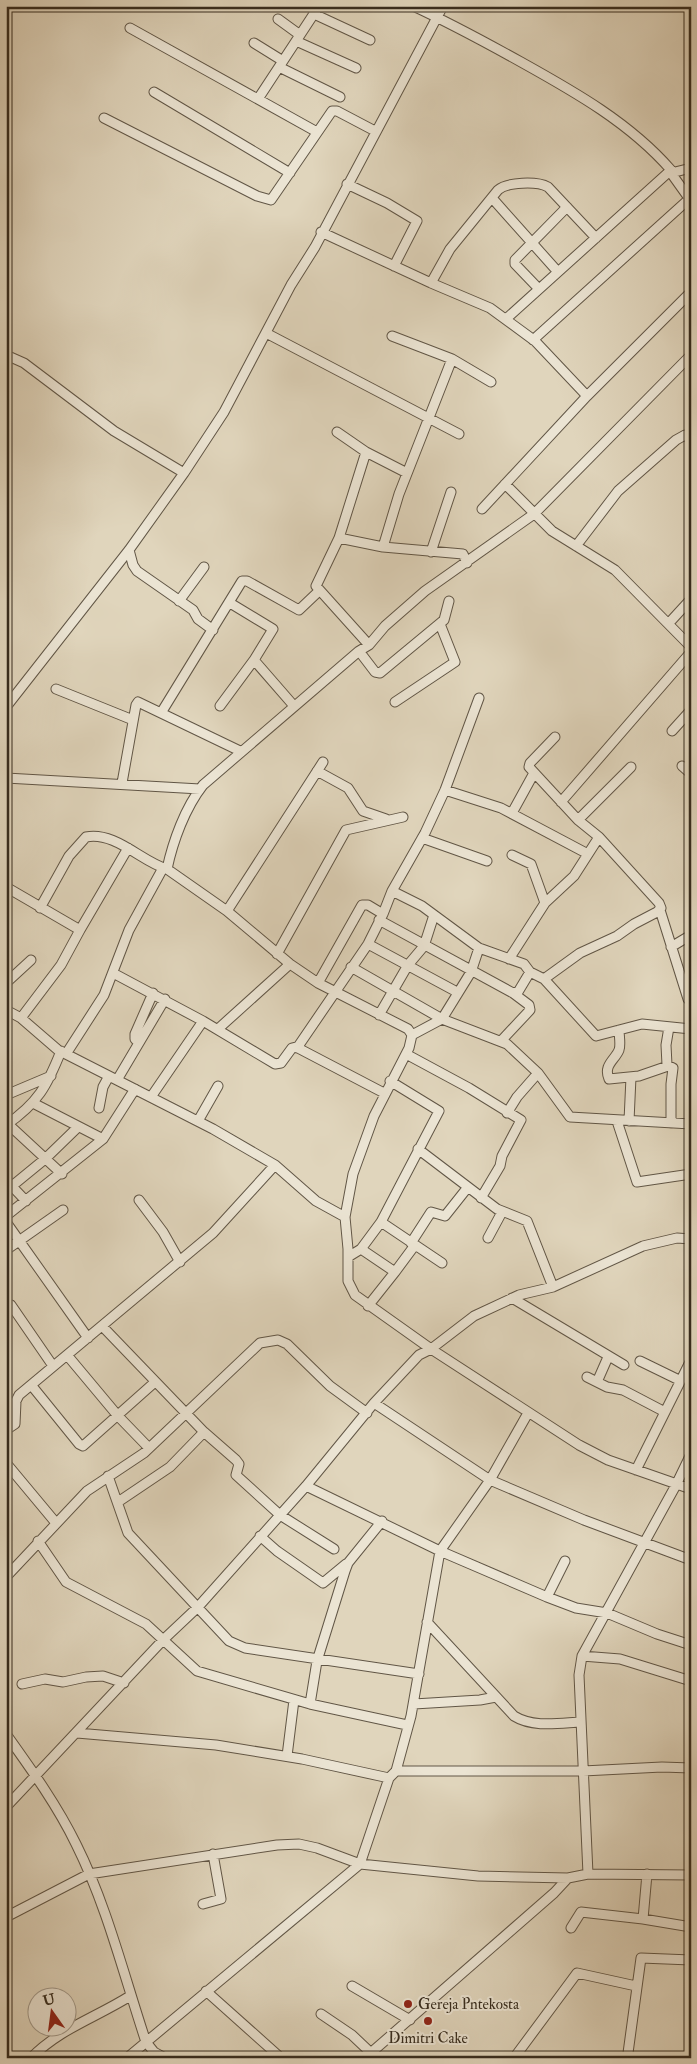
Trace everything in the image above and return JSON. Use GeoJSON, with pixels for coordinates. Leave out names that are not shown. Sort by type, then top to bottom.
{"type":"FeatureCollection","features":[{"type":"Feature","properties":{"kind":"street"},"geometry":{"type":"LineString","coordinates":[[412,6],[438,18],[585,99],[640,138],[671,172],[690,200],[533,340]]}},
{"type":"Feature","properties":{"kind":"street"},"geometry":{"type":"LineString","coordinates":[[6,707],[130,550],[136,538],[184,473],[224,412],[443,6]]}},
{"type":"Feature","properties":{"kind":"street"},"geometry":{"type":"LineString","coordinates":[[258,99],[316,9],[370,40]]}},
{"type":"Feature","properties":{"kind":"street"},"geometry":{"type":"LineString","coordinates":[[278,19],[298,38],[356,68]]}},
{"type":"Feature","properties":{"kind":"street"},"geometry":{"type":"LineString","coordinates":[[130,28],[317,132]]}},
{"type":"Feature","properties":{"kind":"street"},"geometry":{"type":"LineString","coordinates":[[254,43],[281,64],[340,97]]}},
{"type":"Feature","properties":{"kind":"street"},"geometry":{"type":"LineString","coordinates":[[154,92],[290,173]]}},
{"type":"Feature","properties":{"kind":"street"},"geometry":{"type":"LineString","coordinates":[[104,118],[263,198],[271,200],[330,113],[334,111],[375,131]]}},
{"type":"Feature","properties":{"kind":"street"},"geometry":{"type":"LineString","coordinates":[[506,319],[671,172],[691,168]]}},
{"type":"Feature","properties":{"kind":"street"},"geometry":{"type":"LineString","coordinates":[[347,184],[388,203],[417,221],[394,266]]}},
{"type":"Feature","properties":{"kind":"street"},"geometry":{"type":"LineString","coordinates":[[431,283],[450,250],[492,198],[505,186],[540,184],[548,187],[596,238]]}},
{"type":"Feature","properties":{"kind":"street"},"geometry":{"type":"LineString","coordinates":[[492,198],[558,272]]}},
{"type":"Feature","properties":{"kind":"street"},"geometry":{"type":"LineString","coordinates":[[539,289],[514,262],[531,242],[567,207]]}},
{"type":"Feature","properties":{"kind":"street"},"geometry":{"type":"LineString","coordinates":[[321,232],[490,308],[533,340],[587,396]]}},
{"type":"Feature","properties":{"kind":"street"},"geometry":{"type":"LineString","coordinates":[[482,509],[587,396],[691,292]]}},
{"type":"Feature","properties":{"kind":"street"},"geometry":{"type":"LineString","coordinates":[[266,333],[428,420],[459,434]]}},
{"type":"Feature","properties":{"kind":"street"},"geometry":{"type":"LineString","coordinates":[[392,336],[452,359],[491,382]]}},
{"type":"Feature","properties":{"kind":"street"},"geometry":{"type":"LineString","coordinates":[[6,355],[24,363],[114,431],[184,473]]}},
{"type":"Feature","properties":{"kind":"street"},"geometry":{"type":"LineString","coordinates":[[62,1174],[7,1125],[44,1091],[64,1053],[102,999],[114,973],[129,930],[165,868],[186,813],[200,789],[240,752],[359,651],[369,645],[385,626],[425,591],[534,514],[691,355]]}},
{"type":"Feature","properties":{"kind":"street"},"geometry":{"type":"LineString","coordinates":[[383,547],[407,473],[452,359]]}},
{"type":"Feature","properties":{"kind":"street"},"geometry":{"type":"LineString","coordinates":[[337,432],[366,452],[407,473]]}},
{"type":"Feature","properties":{"kind":"street"},"geometry":{"type":"LineString","coordinates":[[576,546],[618,491],[676,440],[685,436],[691,438]]}},
{"type":"Feature","properties":{"kind":"street"},"geometry":{"type":"LineString","coordinates":[[366,452],[339,538],[316,583],[319,591],[369,645]]}},
{"type":"Feature","properties":{"kind":"street"},"geometry":{"type":"LineString","coordinates":[[505,484],[552,531],[615,570],[691,648]]}},
{"type":"Feature","properties":{"kind":"street"},"geometry":{"type":"LineString","coordinates":[[431,552],[451,492]]}},
{"type":"Feature","properties":{"kind":"street"},"geometry":{"type":"LineString","coordinates":[[339,538],[383,547],[463,554],[467,563]]}},
{"type":"Feature","properties":{"kind":"street"},"geometry":{"type":"LineString","coordinates":[[130,550],[133,565],[137,571],[192,610],[200,621],[213,630]]}},
{"type":"Feature","properties":{"kind":"street"},"geometry":{"type":"LineString","coordinates":[[179,601],[204,567]]}},
{"type":"Feature","properties":{"kind":"street"},"geometry":{"type":"LineString","coordinates":[[161,713],[244,580],[299,610],[319,591]]}},
{"type":"Feature","properties":{"kind":"street"},"geometry":{"type":"LineString","coordinates":[[668,623],[691,599]]}},
{"type":"Feature","properties":{"kind":"street"},"geometry":{"type":"LineString","coordinates":[[359,651],[378,674],[440,624],[447,615],[449,601]]}},
{"type":"Feature","properties":{"kind":"street"},"geometry":{"type":"LineString","coordinates":[[220,706],[254,660],[273,629],[230,602]]}},
{"type":"Feature","properties":{"kind":"street"},"geometry":{"type":"LineString","coordinates":[[395,702],[455,662],[440,624]]}},
{"type":"Feature","properties":{"kind":"street"},"geometry":{"type":"LineString","coordinates":[[560,802],[691,652]]}},
{"type":"Feature","properties":{"kind":"street"},"geometry":{"type":"LineString","coordinates":[[254,660],[294,706]]}},
{"type":"Feature","properties":{"kind":"street"},"geometry":{"type":"LineString","coordinates":[[56,689],[133,720]]}},
{"type":"Feature","properties":{"kind":"street"},"geometry":{"type":"LineString","coordinates":[[298,1048],[368,944],[392,891],[422,838],[445,790],[479,698]]}},
{"type":"Feature","properties":{"kind":"street"},"geometry":{"type":"LineString","coordinates":[[122,783],[138,702],[240,752]]}},
{"type":"Feature","properties":{"kind":"street"},"geometry":{"type":"LineString","coordinates":[[672,731],[691,710]]}},
{"type":"Feature","properties":{"kind":"street"},"geometry":{"type":"LineString","coordinates":[[555,737],[529,764],[534,773],[560,802],[599,837],[659,904],[671,947],[687,984],[691,1002]]}},
{"type":"Feature","properties":{"kind":"street"},"geometry":{"type":"LineString","coordinates":[[227,912],[323,762]]}},
{"type":"Feature","properties":{"kind":"street"},"geometry":{"type":"LineString","coordinates":[[682,766],[691,774]]}},
{"type":"Feature","properties":{"kind":"street"},"geometry":{"type":"LineString","coordinates":[[578,820],[631,767]]}},
{"type":"Feature","properties":{"kind":"street"},"geometry":{"type":"LineString","coordinates":[[317,771],[348,788],[363,811],[387,820]]}},
{"type":"Feature","properties":{"kind":"street"},"geometry":{"type":"LineString","coordinates":[[512,813],[534,773]]}},
{"type":"Feature","properties":{"kind":"street"},"geometry":{"type":"LineString","coordinates":[[6,778],[122,783],[200,789]]}},
{"type":"Feature","properties":{"kind":"street"},"geometry":{"type":"LineString","coordinates":[[445,790],[494,805],[512,813],[588,854]]}},
{"type":"Feature","properties":{"kind":"street"},"geometry":{"type":"LineString","coordinates":[[277,954],[344,832],[351,827],[403,817]]}},
{"type":"Feature","properties":{"kind":"street"},"geometry":{"type":"LineString","coordinates":[[40,908],[69,856],[83,839],[89,836],[100,838],[128,848],[165,868],[227,912],[277,954],[318,983],[408,1029],[412,1035]]}},
{"type":"Feature","properties":{"kind":"street"},"geometry":{"type":"LineString","coordinates":[[509,959],[546,903],[574,876],[599,837]]}},
{"type":"Feature","properties":{"kind":"street"},"geometry":{"type":"LineString","coordinates":[[422,838],[486,861]]}},
{"type":"Feature","properties":{"kind":"street"},"geometry":{"type":"LineString","coordinates":[[21,1018],[61,965],[128,848]]}},
{"type":"Feature","properties":{"kind":"street"},"geometry":{"type":"LineString","coordinates":[[512,855],[531,864],[546,903]]}},
{"type":"Feature","properties":{"kind":"street"},"geometry":{"type":"LineString","coordinates":[[6,887],[80,930]]}},
{"type":"Feature","properties":{"kind":"street"},"geometry":{"type":"LineString","coordinates":[[392,891],[434,915],[479,948],[524,964],[530,972],[544,979],[596,1036],[642,1024],[691,1029]]}},
{"type":"Feature","properties":{"kind":"street"},"geometry":{"type":"LineString","coordinates":[[318,983],[362,905],[368,905],[381,917],[424,946],[513,993],[531,1008],[501,1041]]}},
{"type":"Feature","properties":{"kind":"street"},"geometry":{"type":"LineString","coordinates":[[544,979],[580,953],[617,936],[660,910]]}},
{"type":"Feature","properties":{"kind":"street"},"geometry":{"type":"LineString","coordinates":[[379,1015],[408,965],[424,946],[434,915]]}},
{"type":"Feature","properties":{"kind":"street"},"geometry":{"type":"LineString","coordinates":[[671,947],[691,935]]}},
{"type":"Feature","properties":{"kind":"street"},"geometry":{"type":"LineString","coordinates":[[368,944],[457,992]]}},
{"type":"Feature","properties":{"kind":"street"},"geometry":{"type":"LineString","coordinates":[[479,948],[471,972],[442,1019],[412,1035],[406,1054],[384,1093],[352,1174],[346,1217],[348,1281],[350,1287],[354,1295],[368,1306],[579,1445],[636,1470],[691,1489]]}},
{"type":"Feature","properties":{"kind":"street"},"geometry":{"type":"LineString","coordinates":[[6,983],[31,960]]}},
{"type":"Feature","properties":{"kind":"street"},"geometry":{"type":"LineString","coordinates":[[218,1030],[290,964]]}},
{"type":"Feature","properties":{"kind":"street"},"geometry":{"type":"LineString","coordinates":[[351,967],[442,1019],[501,1041],[512,1048],[538,1073],[570,1117],[691,1124]]}},
{"type":"Feature","properties":{"kind":"street"},"geometry":{"type":"LineString","coordinates":[[513,993],[518,992],[530,972]]}},
{"type":"Feature","properties":{"kind":"street"},"geometry":{"type":"LineString","coordinates":[[114,973],[203,1020],[275,1064],[281,1063],[292,1048],[298,1048],[384,1093]]}},
{"type":"Feature","properties":{"kind":"street"},"geometry":{"type":"LineString","coordinates":[[139,1043],[135,1039],[135,1034],[153,993]]}},
{"type":"Feature","properties":{"kind":"street"},"geometry":{"type":"LineString","coordinates":[[100,1108],[103,1087],[113,1078],[139,1043],[165,999]]}},
{"type":"Feature","properties":{"kind":"street"},"geometry":{"type":"LineString","coordinates":[[6,1010],[21,1018],[64,1053],[198,1121],[275,1164],[316,1201],[346,1217]]}},
{"type":"Feature","properties":{"kind":"street"},"geometry":{"type":"LineString","coordinates":[[151,1097],[203,1020]]}},
{"type":"Feature","properties":{"kind":"street"},"geometry":{"type":"LineString","coordinates":[[668,1066],[666,1045],[669,1027]]}},
{"type":"Feature","properties":{"kind":"street"},"geometry":{"type":"LineString","coordinates":[[620,1030],[619,1050],[610,1060],[608,1076],[613,1079],[631,1077],[668,1066],[673,1068],[671,1123]]}},
{"type":"Feature","properties":{"kind":"street"},"geometry":{"type":"LineString","coordinates":[[406,1054],[469,1088],[521,1121],[502,1156],[500,1166],[481,1198]]}},
{"type":"Feature","properties":{"kind":"street"},"geometry":{"type":"LineString","coordinates":[[507,1113],[517,1097],[538,1073]]}},
{"type":"Feature","properties":{"kind":"street"},"geometry":{"type":"LineString","coordinates":[[6,1095],[51,1076]]}},
{"type":"Feature","properties":{"kind":"street"},"geometry":{"type":"LineString","coordinates":[[629,1121],[631,1077]]}},
{"type":"Feature","properties":{"kind":"street"},"geometry":{"type":"LineString","coordinates":[[348,1256],[361,1249],[381,1222],[438,1113],[438,1110],[390,1081]]}},
{"type":"Feature","properties":{"kind":"street"},"geometry":{"type":"LineString","coordinates":[[198,1121],[218,1086]]}},
{"type":"Feature","properties":{"kind":"street"},"geometry":{"type":"LineString","coordinates":[[6,1216],[62,1174],[103,1139],[135,1089]]}},
{"type":"Feature","properties":{"kind":"street"},"geometry":{"type":"LineString","coordinates":[[33,1103],[103,1139]]}},
{"type":"Feature","properties":{"kind":"street"},"geometry":{"type":"LineString","coordinates":[[617,1121],[637,1182],[691,1174]]}},
{"type":"Feature","properties":{"kind":"street"},"geometry":{"type":"LineString","coordinates":[[26,1201],[9,1183],[45,1159],[78,1127]]}},
{"type":"Feature","properties":{"kind":"street"},"geometry":{"type":"LineString","coordinates":[[418,1149],[502,1212],[528,1221],[553,1287]]}},
{"type":"Feature","properties":{"kind":"street"},"geometry":{"type":"LineString","coordinates":[[6,1430],[15,1424],[16,1401],[19,1395],[32,1386],[66,1355],[103,1327],[213,1233],[275,1164]]}},
{"type":"Feature","properties":{"kind":"street"},"geometry":{"type":"LineString","coordinates":[[368,1306],[395,1272],[431,1212],[445,1216],[468,1187]]}},
{"type":"Feature","properties":{"kind":"street"},"geometry":{"type":"LineString","coordinates":[[139,1200],[163,1232],[180,1262]]}},
{"type":"Feature","properties":{"kind":"street"},"geometry":{"type":"LineString","coordinates":[[6,1250],[62,1210]]}},
{"type":"Feature","properties":{"kind":"street"},"geometry":{"type":"LineString","coordinates":[[488,1238],[502,1212]]}},
{"type":"Feature","properties":{"kind":"street"},"geometry":{"type":"LineString","coordinates":[[6,1222],[88,1338]]}},
{"type":"Feature","properties":{"kind":"street"},"geometry":{"type":"LineString","coordinates":[[381,1222],[442,1263]]}},
{"type":"Feature","properties":{"kind":"street"},"geometry":{"type":"LineString","coordinates":[[8,1802],[37,1777],[163,1640],[198,1607],[306,1486],[374,1403],[419,1355],[431,1349],[474,1316],[512,1298],[553,1287],[642,1246],[677,1238],[691,1240]]}},
{"type":"Feature","properties":{"kind":"street"},"geometry":{"type":"LineString","coordinates":[[361,1249],[395,1272]]}},
{"type":"Feature","properties":{"kind":"street"},"geometry":{"type":"LineString","coordinates":[[512,1298],[624,1365]]}},
{"type":"Feature","properties":{"kind":"street"},"geometry":{"type":"LineString","coordinates":[[11,1305],[53,1366]]}},
{"type":"Feature","properties":{"kind":"street"},"geometry":{"type":"LineString","coordinates":[[103,1327],[185,1413],[238,1463],[236,1475],[280,1515],[334,1549]]}},
{"type":"Feature","properties":{"kind":"street"},"geometry":{"type":"LineString","coordinates":[[6,1577],[87,1491],[149,1448],[254,1348],[269,1340],[278,1340],[287,1344],[338,1392],[366,1413]]}},
{"type":"Feature","properties":{"kind":"street"},"geometry":{"type":"LineString","coordinates":[[66,1355],[118,1416],[149,1448]]}},
{"type":"Feature","properties":{"kind":"street"},"geometry":{"type":"LineString","coordinates":[[597,1382],[608,1356]]}},
{"type":"Feature","properties":{"kind":"street"},"geometry":{"type":"LineString","coordinates":[[636,1470],[679,1380],[691,1360]]}},
{"type":"Feature","properties":{"kind":"street"},"geometry":{"type":"LineString","coordinates":[[640,1361],[679,1380]]}},
{"type":"Feature","properties":{"kind":"street"},"geometry":{"type":"LineString","coordinates":[[587,1377],[622,1390],[665,1412]]}},
{"type":"Feature","properties":{"kind":"street"},"geometry":{"type":"LineString","coordinates":[[32,1386],[81,1446],[118,1416],[155,1382]]}},
{"type":"Feature","properties":{"kind":"street"},"geometry":{"type":"LineString","coordinates":[[374,1403],[490,1480],[584,1520],[691,1560]]}},
{"type":"Feature","properties":{"kind":"street"},"geometry":{"type":"LineString","coordinates":[[127,2058],[360,1864],[389,1778],[396,1771],[414,1704],[440,1551],[490,1480],[528,1413]]}},
{"type":"Feature","properties":{"kind":"street"},"geometry":{"type":"LineString","coordinates":[[118,1502],[170,1467],[204,1432]]}},
{"type":"Feature","properties":{"kind":"street"},"geometry":{"type":"LineString","coordinates":[[588,1874],[579,1675],[582,1656],[607,1613],[691,1454]]}},
{"type":"Feature","properties":{"kind":"street"},"geometry":{"type":"LineString","coordinates":[[6,1464],[56,1523]]}},
{"type":"Feature","properties":{"kind":"street"},"geometry":{"type":"LineString","coordinates":[[108,1476],[128,1533],[229,1641],[238,1646],[317,1661],[419,1674]]}},
{"type":"Feature","properties":{"kind":"street"},"geometry":{"type":"LineString","coordinates":[[306,1486],[382,1521],[440,1551],[547,1597],[576,1608],[607,1613],[691,1645]]}},
{"type":"Feature","properties":{"kind":"street"},"geometry":{"type":"LineString","coordinates":[[260,1536],[277,1551],[323,1583],[348,1563],[382,1521]]}},
{"type":"Feature","properties":{"kind":"street"},"geometry":{"type":"LineString","coordinates":[[38,1541],[66,1582],[138,1619],[197,1671],[294,1700],[407,1725]]}},
{"type":"Feature","properties":{"kind":"street"},"geometry":{"type":"LineString","coordinates":[[547,1597],[564,1560]]}},
{"type":"Feature","properties":{"kind":"street"},"geometry":{"type":"LineString","coordinates":[[310,1704],[317,1661],[348,1563]]}},
{"type":"Feature","properties":{"kind":"street"},"geometry":{"type":"LineString","coordinates":[[427,1622],[514,1716],[523,1722],[581,1722]]}},
{"type":"Feature","properties":{"kind":"street"},"geometry":{"type":"LineString","coordinates":[[582,1656],[620,1659],[691,1681]]}},
{"type":"Feature","properties":{"kind":"street"},"geometry":{"type":"LineString","coordinates":[[22,1684],[45,1679],[63,1682],[86,1677],[103,1676],[124,1683]]}},
{"type":"Feature","properties":{"kind":"street"},"geometry":{"type":"LineString","coordinates":[[414,1704],[496,1697]]}},
{"type":"Feature","properties":{"kind":"street"},"geometry":{"type":"LineString","coordinates":[[288,1756],[294,1700]]}},
{"type":"Feature","properties":{"kind":"street"},"geometry":{"type":"LineString","coordinates":[[77,1733],[216,1745],[288,1756],[389,1778]]}},
{"type":"Feature","properties":{"kind":"street"},"geometry":{"type":"LineString","coordinates":[[6,1734],[37,1777],[75,1843],[90,1874],[146,2042],[154,2052],[165,2058]]}},
{"type":"Feature","properties":{"kind":"street"},"geometry":{"type":"LineString","coordinates":[[396,1771],[583,1771],[662,1767],[691,1768]]}},
{"type":"Feature","properties":{"kind":"street"},"geometry":{"type":"LineString","coordinates":[[6,1917],[90,1874],[277,1845],[299,1844],[360,1864],[478,1876],[568,1878],[588,1874],[691,1875]]}},
{"type":"Feature","properties":{"kind":"street"},"geometry":{"type":"LineString","coordinates":[[203,1904],[221,1899],[213,1854]]}},
{"type":"Feature","properties":{"kind":"street"},"geometry":{"type":"LineString","coordinates":[[643,1919],[647,1874]]}},
{"type":"Feature","properties":{"kind":"street"},"geometry":{"type":"LineString","coordinates":[[321,2014],[352,2035],[368,2055],[554,1894],[568,1878]]}},
{"type":"Feature","properties":{"kind":"street"},"geometry":{"type":"LineString","coordinates":[[572,1928],[582,1912],[691,1927]]}},
{"type":"Feature","properties":{"kind":"street"},"geometry":{"type":"LineString","coordinates":[[640,2058],[630,2056],[628,2053],[636,1986],[642,1958],[691,1960]]}},
{"type":"Feature","properties":{"kind":"street"},"geometry":{"type":"LineString","coordinates":[[514,2058],[577,1972],[636,1986]]}},
{"type":"Feature","properties":{"kind":"street"},"geometry":{"type":"LineString","coordinates":[[352,1986],[410,2020]]}},
{"type":"Feature","properties":{"kind":"street"},"geometry":{"type":"LineString","coordinates":[[206,1991],[281,2058]]}},
{"type":"Feature","properties":{"kind":"street"},"geometry":{"type":"LineString","coordinates":[[30,2058],[46,2042],[61,2032],[96,2016],[130,1996]]}},
{"type":"Feature","properties":{"kind":"place","name":"Gereja Pntekosta"},"geometry":{"type":"Point","coordinates":[408,2004]}},
{"type":"Feature","properties":{"kind":"place","name":"Dimitri Cake"},"geometry":{"type":"Point","coordinates":[428,2021]}}]}
